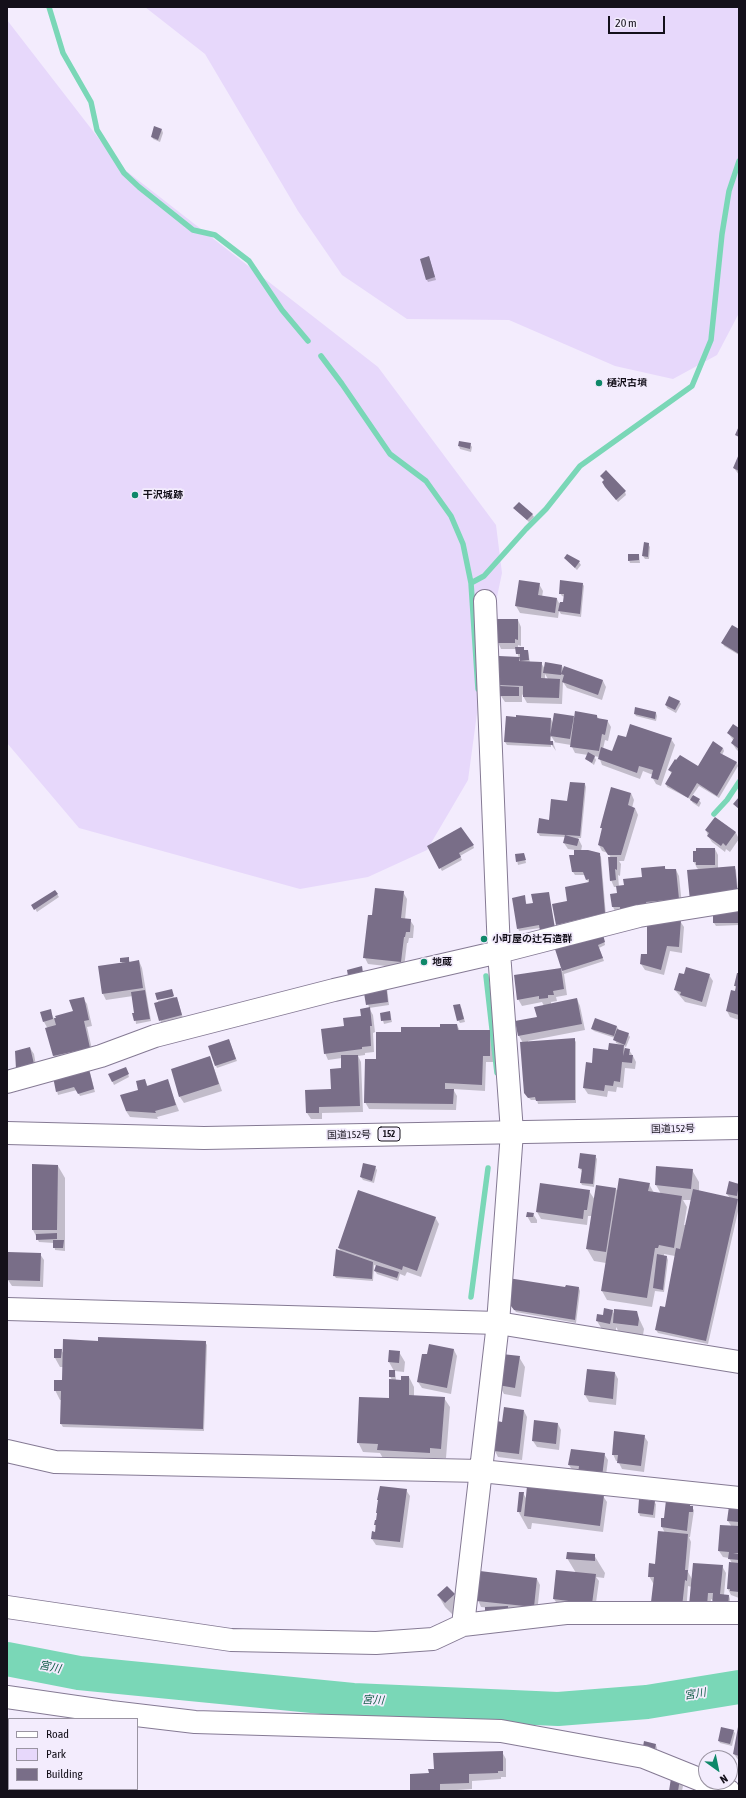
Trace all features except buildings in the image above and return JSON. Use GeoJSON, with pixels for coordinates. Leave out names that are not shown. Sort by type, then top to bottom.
{"type":"FeatureCollection","features":[{"type":"Feature","properties":{"kind":"main road"},"geometry":{"type":"LineString","coordinates":[[463,1625],[498,1324],[512,1132],[499,952],[485,601]]}},
{"type":"Feature","properties":{"kind":"main road"},"geometry":{"type":"LineString","coordinates":[[7,1082],[101,1056],[155,1036],[334,990],[499,952],[639,916],[739,900]]}},
{"type":"Feature","properties":{"kind":"main road","name":"国道152号"},"geometry":{"type":"LineString","coordinates":[[7,1134],[204,1138],[739,1128]]}},
{"type":"Feature","properties":{"kind":"main road"},"geometry":{"type":"LineString","coordinates":[[7,1309],[498,1324],[739,1362]]}},
{"type":"Feature","properties":{"kind":"main road"},"geometry":{"type":"LineString","coordinates":[[7,1452],[55,1462],[481,1471],[739,1498]]}},
{"type":"Feature","properties":{"kind":"main road"},"geometry":{"type":"LineString","coordinates":[[7,1608],[231,1640],[391,1642],[433,1639],[463,1625],[566,1613],[739,1613]]}},
{"type":"Feature","properties":{"kind":"main road"},"geometry":{"type":"LineString","coordinates":[[7,1697],[195,1722],[501,1731],[644,1757],[698,1779]]}},
{"type":"Feature","properties":{"kind":"green space"},"geometry":{"type":"Polygon","coordinates":[[[145,7],[739,7],[739,313],[717,355],[673,379],[615,366],[509,320],[407,319],[342,275],[298,211],[205,54],[145,7]]]}},
{"type":"Feature","properties":{"kind":"green space"},"geometry":{"type":"Polygon","coordinates":[[[7,20],[120,166],[378,367],[496,525],[502,573],[485,654],[468,780],[427,850],[368,877],[300,889],[79,828],[7,743],[7,20]]]}},
{"type":"Feature","properties":{"kind":"waterway"},"geometry":{"type":"LineString","coordinates":[[49,7],[63,53],[91,102],[97,130],[124,173],[139,187],[193,230],[215,235],[249,261],[282,310],[308,341]]}},
{"type":"Feature","properties":{"kind":"waterway"},"geometry":{"type":"LineString","coordinates":[[478,689],[471,583],[484,576],[546,509],[580,466],[692,386],[711,340],[722,234],[729,191],[739,161]]}},
{"type":"Feature","properties":{"kind":"waterway"},"geometry":{"type":"LineString","coordinates":[[321,356],[390,454],[426,481],[451,516],[463,544],[471,583]]}},
{"type":"Feature","properties":{"kind":"waterway"},"geometry":{"type":"LineString","coordinates":[[714,814],[727,800],[739,782]]}},
{"type":"Feature","properties":{"kind":"waterway"},"geometry":{"type":"LineString","coordinates":[[486,976],[497,1073]]}},
{"type":"Feature","properties":{"kind":"waterway"},"geometry":{"type":"LineString","coordinates":[[471,1297],[488,1168]]}},
{"type":"Feature","properties":{"kind":"waterway","name":"宮川"},"geometry":{"type":"LineString","coordinates":[[7,1659],[79,1673],[353,1700],[558,1709],[647,1702],[739,1687]]}},
{"type":"Feature","properties":{"kind":"place","name":"樋沢古墳"},"geometry":{"type":"Point","coordinates":[599,383]}},
{"type":"Feature","properties":{"kind":"place","name":"干沢城跡"},"geometry":{"type":"Point","coordinates":[135,495]}},
{"type":"Feature","properties":{"kind":"place","name":"小町屋の辻石造群"},"geometry":{"type":"Point","coordinates":[484,939]}},
{"type":"Feature","properties":{"kind":"place","name":"地蔵"},"geometry":{"type":"Point","coordinates":[424,962]}}]}
